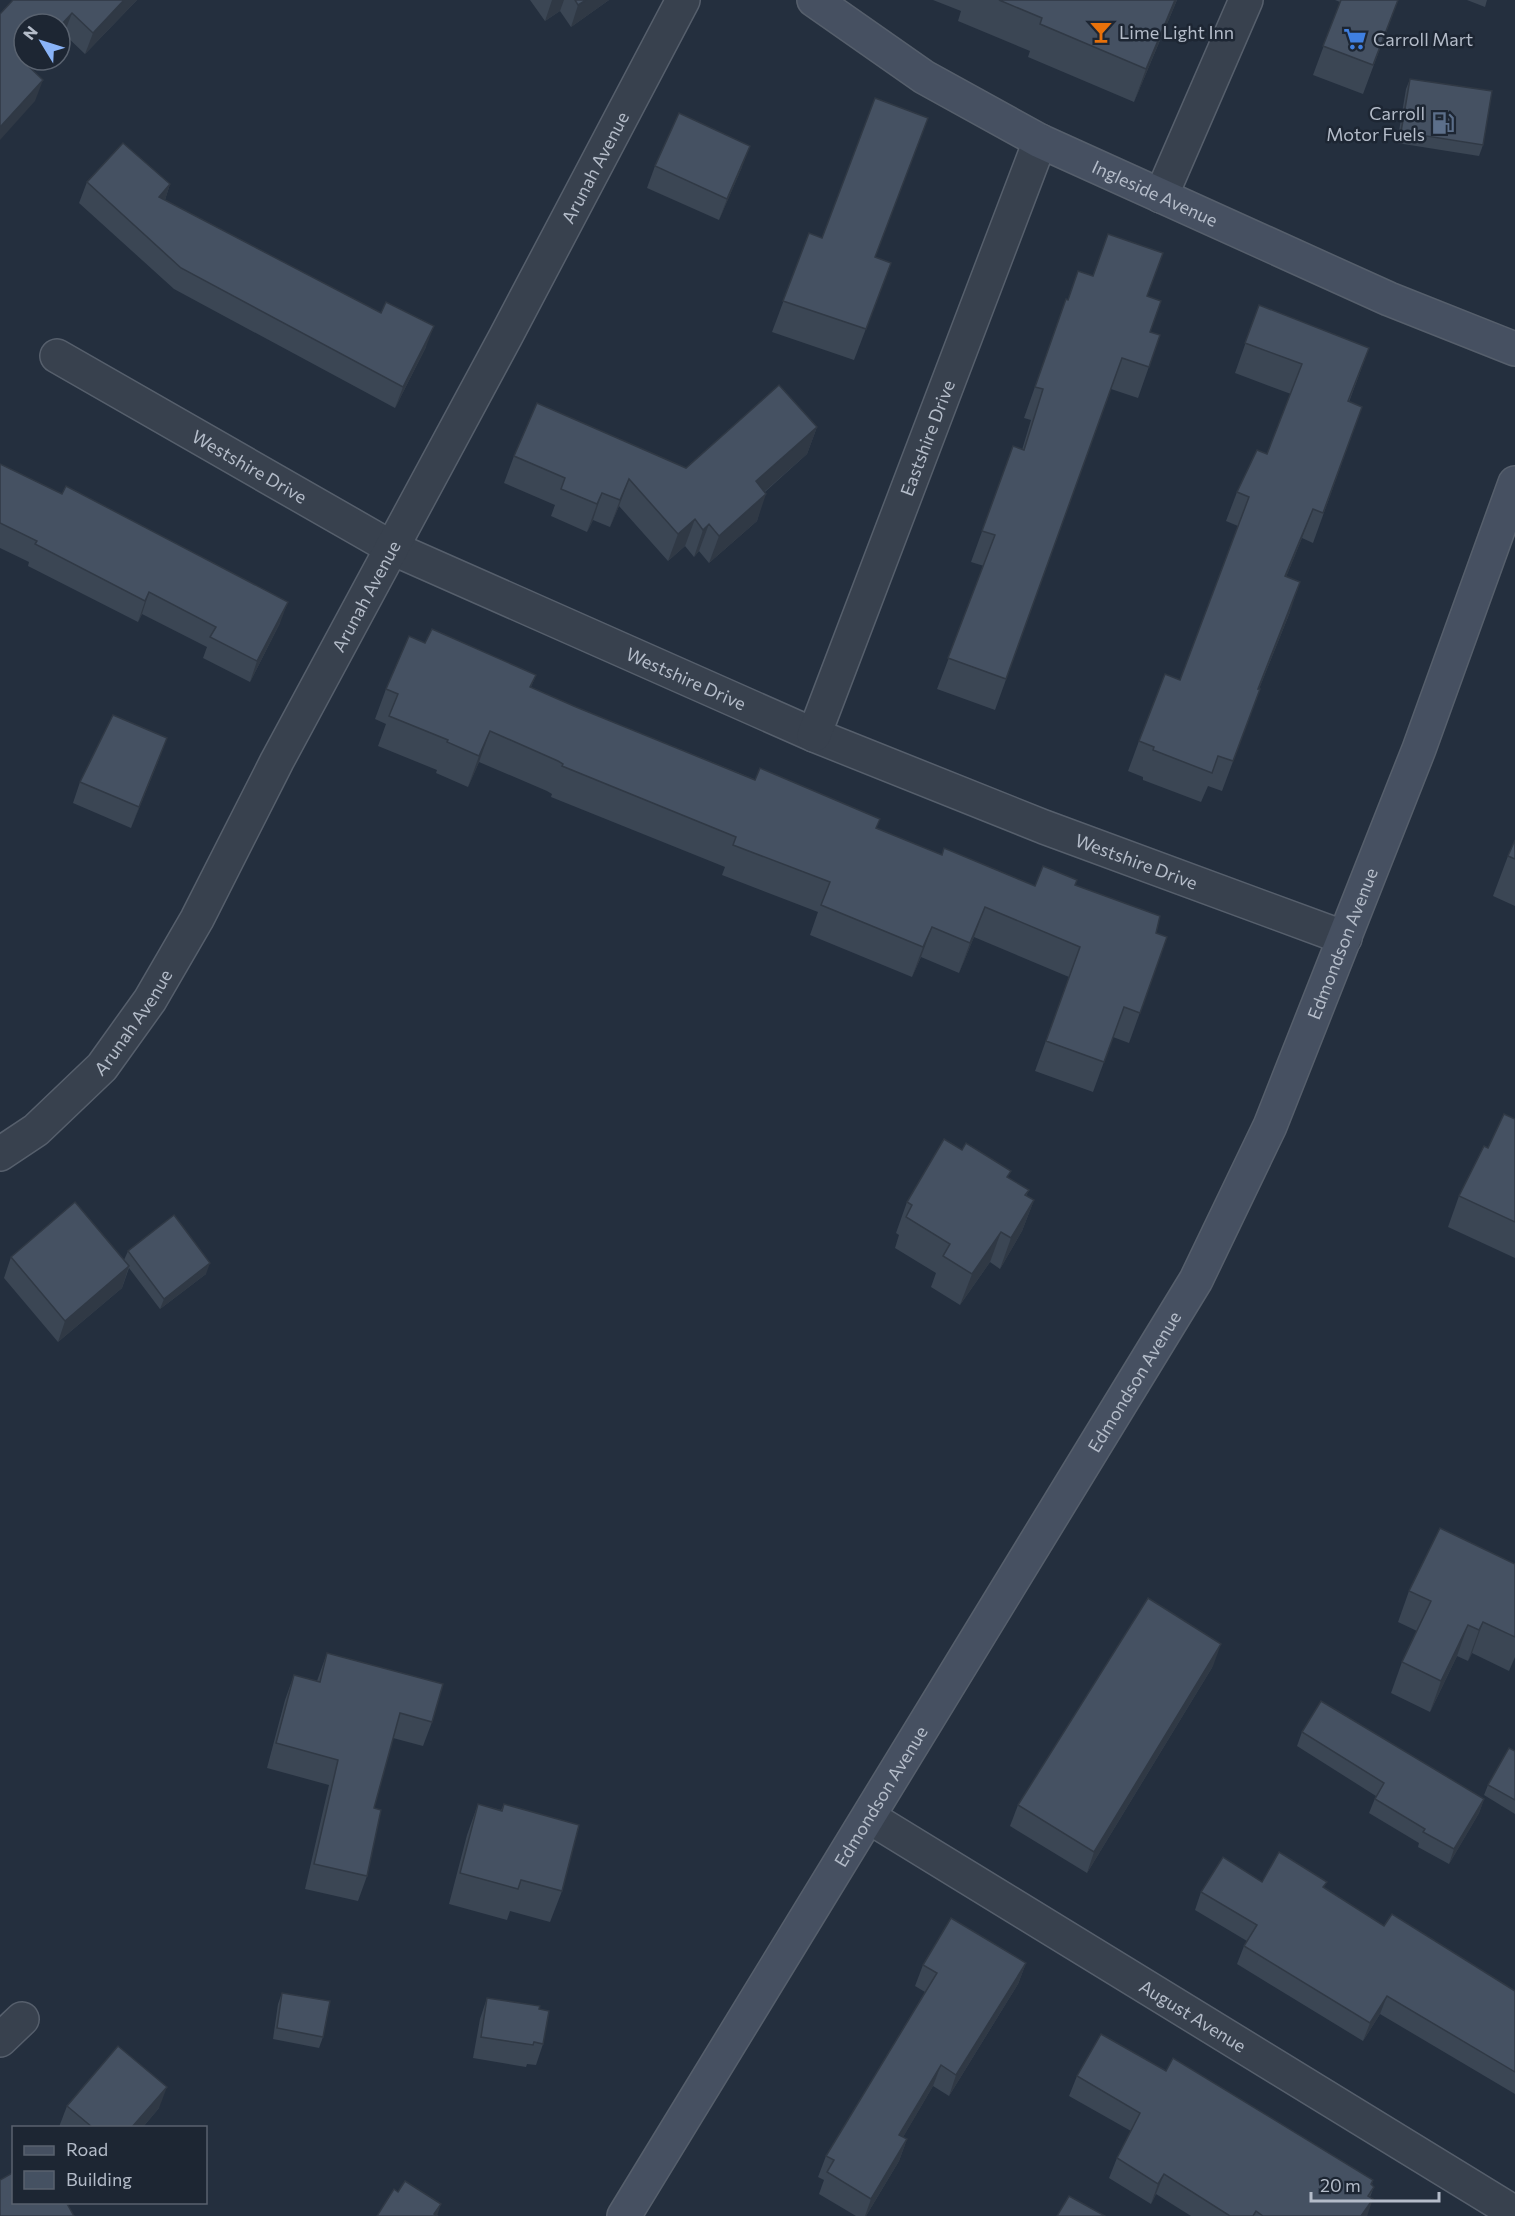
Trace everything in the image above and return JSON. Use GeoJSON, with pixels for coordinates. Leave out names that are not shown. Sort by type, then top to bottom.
{"type":"FeatureCollection","features":[{"type":"Feature","properties":{"kind":"main road","name":"Ingleside Avenue"},"geometry":{"type":"LineString","coordinates":[[813,0],[924,77],[1040,141],[1389,299],[1515,349]]}},
{"type":"Feature","properties":{"kind":"main road","name":"Edmondson Avenue"},"geometry":{"type":"LineString","coordinates":[[624,2216],[1196,1280],[1270,1126],[1419,749],[1515,483]]}},
{"type":"Feature","properties":{"kind":"street","name":"Arunah Avenue"},"geometry":{"type":"LineString","coordinates":[[0,1154],[36,1130],[102,1067],[150,1000],[196,919],[277,761],[683,0]]}},
{"type":"Feature","properties":{"kind":"street"},"geometry":{"type":"LineString","coordinates":[[1161,196],[1246,0]]}},
{"type":"Feature","properties":{"kind":"street","name":"Eastshire Drive"},"geometry":{"type":"LineString","coordinates":[[814,735],[1040,141]]}},
{"type":"Feature","properties":{"kind":"street","name":"Westshire Drive"},"geometry":{"type":"LineString","coordinates":[[57,356],[392,548],[814,735],[1044,827],[1345,938]]}},
{"type":"Feature","properties":{"kind":"street","name":"August Avenue"},"geometry":{"type":"LineString","coordinates":[[868,1817],[1515,2213]]}},
{"type":"Feature","properties":{"kind":"building"},"geometry":{"type":"Polygon","coordinates":[[[13,0],[124,0],[93,33],[72,12],[12,12],[12,72],[34,72],[43,80],[0,127],[0,14],[13,0]]]}},
{"type":"Feature","properties":{"kind":"building"},"geometry":{"type":"Polygon","coordinates":[[[575,0],[586,0],[578,5],[575,0]]]}},
{"type":"Feature","properties":{"kind":"building"},"geometry":{"type":"Polygon","coordinates":[[[999,0],[1175,0],[1146,69],[1040,24],[1042,18],[999,0]]]}},
{"type":"Feature","properties":{"kind":"building","name":"Carroll Mart"},"geometry":{"type":"Polygon","coordinates":[[[1341,0],[1398,0],[1373,65],[1323,46],[1341,0]]]}},
{"type":"Feature","properties":{"kind":"building","name":"Carroll Motor Fuels"},"geometry":{"type":"Polygon","coordinates":[[[1410,79],[1492,91],[1483,145],[1401,132],[1410,79]]]}},
{"type":"Feature","properties":{"kind":"building"},"geometry":{"type":"Polygon","coordinates":[[[875,98],[928,118],[875,257],[891,263],[866,329],[783,301],[809,233],[822,238],[875,98]]]}},
{"type":"Feature","properties":{"kind":"building"},"geometry":{"type":"Polygon","coordinates":[[[679,113],[750,146],[727,199],[655,166],[679,113]]]}},
{"type":"Feature","properties":{"kind":"building"},"geometry":{"type":"Polygon","coordinates":[[[123,143],[170,184],[159,197],[381,313],[386,302],[434,326],[403,387],[181,268],[87,182],[123,143]]]}},
{"type":"Feature","properties":{"kind":"building"},"geometry":{"type":"Polygon","coordinates":[[[1108,234],[1163,253],[1147,296],[1161,301],[1150,332],[1160,335],[1149,367],[1122,358],[1006,679],[948,658],[995,535],[982,531],[1013,446],[1024,450],[1043,389],[1035,387],[1066,299],[1068,300],[1078,271],[1093,276],[1108,234]]]}},
{"type":"Feature","properties":{"kind":"building"},"geometry":{"type":"Polygon","coordinates":[[[1259,305],[1369,348],[1348,401],[1362,407],[1323,513],[1313,509],[1285,576],[1300,582],[1258,689],[1260,689],[1233,761],[1218,756],[1212,773],[1153,750],[1154,747],[1139,741],[1165,674],[1180,680],[1249,497],[1237,492],[1257,450],[1267,454],[1302,364],[1245,343],[1259,305]]]}},
{"type":"Feature","properties":{"kind":"building"},"geometry":{"type":"Polygon","coordinates":[[[779,385],[817,427],[756,481],[766,494],[719,536],[709,524],[703,530],[695,519],[678,534],[629,479],[620,500],[602,493],[597,504],[561,489],[565,478],[514,456],[537,403],[686,468],[779,385]]]}},
{"type":"Feature","properties":{"kind":"building"},"geometry":{"type":"Polygon","coordinates":[[[0,464],[62,494],[66,486],[288,602],[257,661],[210,637],[216,627],[149,592],[145,601],[35,544],[37,541],[0,523],[0,464]]]}},
{"type":"Feature","properties":{"kind":"building"},"geometry":{"type":"Polygon","coordinates":[[[432,629],[536,675],[530,687],[755,780],[760,768],[880,819],[876,828],[942,855],[944,848],[1035,886],[1043,866],[1077,880],[1075,885],[1160,916],[1156,933],[1167,937],[1140,1013],[1124,1007],[1104,1062],[1046,1041],[1080,947],[985,907],[970,943],[932,927],[923,947],[821,905],[830,882],[733,845],[736,837],[562,766],[563,764],[558,761],[490,731],[479,756],[447,742],[448,740],[389,716],[398,694],[386,689],[409,636],[425,643],[432,629]]]}},
{"type":"Feature","properties":{"kind":"building"},"geometry":{"type":"Polygon","coordinates":[[[113,715],[167,738],[139,807],[80,782],[113,715]]]}},
{"type":"Feature","properties":{"kind":"building"},"geometry":{"type":"Polygon","coordinates":[[[1515,840],[1515,859],[1508,856],[1515,840]]]}},
{"type":"Feature","properties":{"kind":"building"},"geometry":{"type":"Polygon","coordinates":[[[1504,1114],[1515,1119],[1515,1222],[1459,1196],[1484,1146],[1488,1148],[1504,1114]]]}},
{"type":"Feature","properties":{"kind":"building"},"geometry":{"type":"Polygon","coordinates":[[[944,1139],[962,1150],[966,1143],[1011,1171],[1007,1177],[1029,1190],[1025,1195],[1034,1200],[1011,1238],[1001,1232],[972,1274],[943,1256],[950,1244],[906,1217],[912,1205],[907,1202],[944,1139]]]}},
{"type":"Feature","properties":{"kind":"building"},"geometry":{"type":"Polygon","coordinates":[[[75,1202],[129,1266],[65,1321],[11,1257],[75,1202]]]}},
{"type":"Feature","properties":{"kind":"building"},"geometry":{"type":"Polygon","coordinates":[[[174,1215],[210,1263],[164,1299],[128,1251],[174,1215]]]}},
{"type":"Feature","properties":{"kind":"building"},"geometry":{"type":"Polygon","coordinates":[[[1440,1528],[1515,1564],[1515,1637],[1483,1622],[1479,1630],[1468,1625],[1441,1681],[1402,1662],[1431,1601],[1409,1591],[1440,1528]]]}},
{"type":"Feature","properties":{"kind":"building"},"geometry":{"type":"Polygon","coordinates":[[[1148,1598],[1221,1644],[1094,1852],[1018,1805],[1148,1598]]]}},
{"type":"Feature","properties":{"kind":"building"},"geometry":{"type":"Polygon","coordinates":[[[327,1653],[443,1684],[432,1722],[400,1713],[374,1808],[381,1810],[367,1876],[314,1864],[338,1760],[276,1743],[294,1675],[320,1682],[327,1653]]]}},
{"type":"Feature","properties":{"kind":"building"},"geometry":{"type":"Polygon","coordinates":[[[1321,1701],[1484,1799],[1454,1849],[1423,1832],[1425,1829],[1375,1799],[1384,1783],[1302,1732],[1321,1701]]]}},
{"type":"Feature","properties":{"kind":"building"},"geometry":{"type":"Polygon","coordinates":[[[1509,1748],[1515,1751],[1515,1800],[1488,1785],[1509,1748]]]}},
{"type":"Feature","properties":{"kind":"building"},"geometry":{"type":"Polygon","coordinates":[[[478,1804],[502,1811],[504,1804],[579,1825],[562,1891],[521,1880],[518,1889],[460,1873],[478,1804]]]}},
{"type":"Feature","properties":{"kind":"building"},"geometry":{"type":"Polygon","coordinates":[[[1279,1852],[1327,1882],[1323,1887],[1384,1926],[1392,1914],[1515,1991],[1515,2072],[1387,1996],[1370,2023],[1244,1946],[1257,1925],[1201,1892],[1223,1857],[1262,1882],[1279,1852]]]}},
{"type":"Feature","properties":{"kind":"building"},"geometry":{"type":"Polygon","coordinates":[[[951,1918],[1026,1963],[956,2075],[941,2065],[899,2135],[907,2139],[871,2199],[827,2172],[834,2160],[826,2156],[937,1973],[923,1965],[951,1918]]]}},
{"type":"Feature","properties":{"kind":"building"},"geometry":{"type":"Polygon","coordinates":[[[282,1993],[330,2001],[323,2037],[277,2028],[282,1993]]]}},
{"type":"Feature","properties":{"kind":"building"},"geometry":{"type":"Polygon","coordinates":[[[487,1998],[540,2006],[539,2009],[549,2011],[543,2044],[534,2042],[533,2045],[481,2037],[487,1998]]]}},
{"type":"Feature","properties":{"kind":"building"},"geometry":{"type":"Polygon","coordinates":[[[1101,2034],[1166,2071],[1173,2058],[1373,2180],[1371,2184],[1374,2187],[1368,2196],[1373,2199],[1361,2216],[1263,2216],[1256,2211],[1253,2216],[1230,2216],[1164,2174],[1158,2184],[1117,2158],[1140,2113],[1077,2076],[1101,2034]]]}},
{"type":"Feature","properties":{"kind":"building"},"geometry":{"type":"Polygon","coordinates":[[[118,2046],[167,2087],[133,2126],[91,2126],[67,2106],[118,2046]]]}},
{"type":"Feature","properties":{"kind":"building"},"geometry":{"type":"Polygon","coordinates":[[[12,2173],[12,2204],[67,2204],[74,2216],[0,2216],[0,2180],[12,2173]]]}},
{"type":"Feature","properties":{"kind":"building"},"geometry":{"type":"Polygon","coordinates":[[[405,2181],[441,2204],[434,2214],[438,2216],[377,2216],[394,2189],[398,2192],[405,2181]]]}},
{"type":"Feature","properties":{"kind":"building"},"geometry":{"type":"Polygon","coordinates":[[[1069,2196],[1105,2216],[1057,2216],[1069,2196]]]}},
{"type":"Feature","properties":{"kind":"place","name":"Lime Light Inn"},"geometry":{"type":"Point","coordinates":[1101,32]}},
{"type":"Feature","properties":{"kind":"place","name":"Carroll Mart"},"geometry":{"type":"Point","coordinates":[1355,39]}},
{"type":"Feature","properties":{"kind":"place","name":"Carroll Motor Fuels"},"geometry":{"type":"Point","coordinates":[1443,123]}}]}
